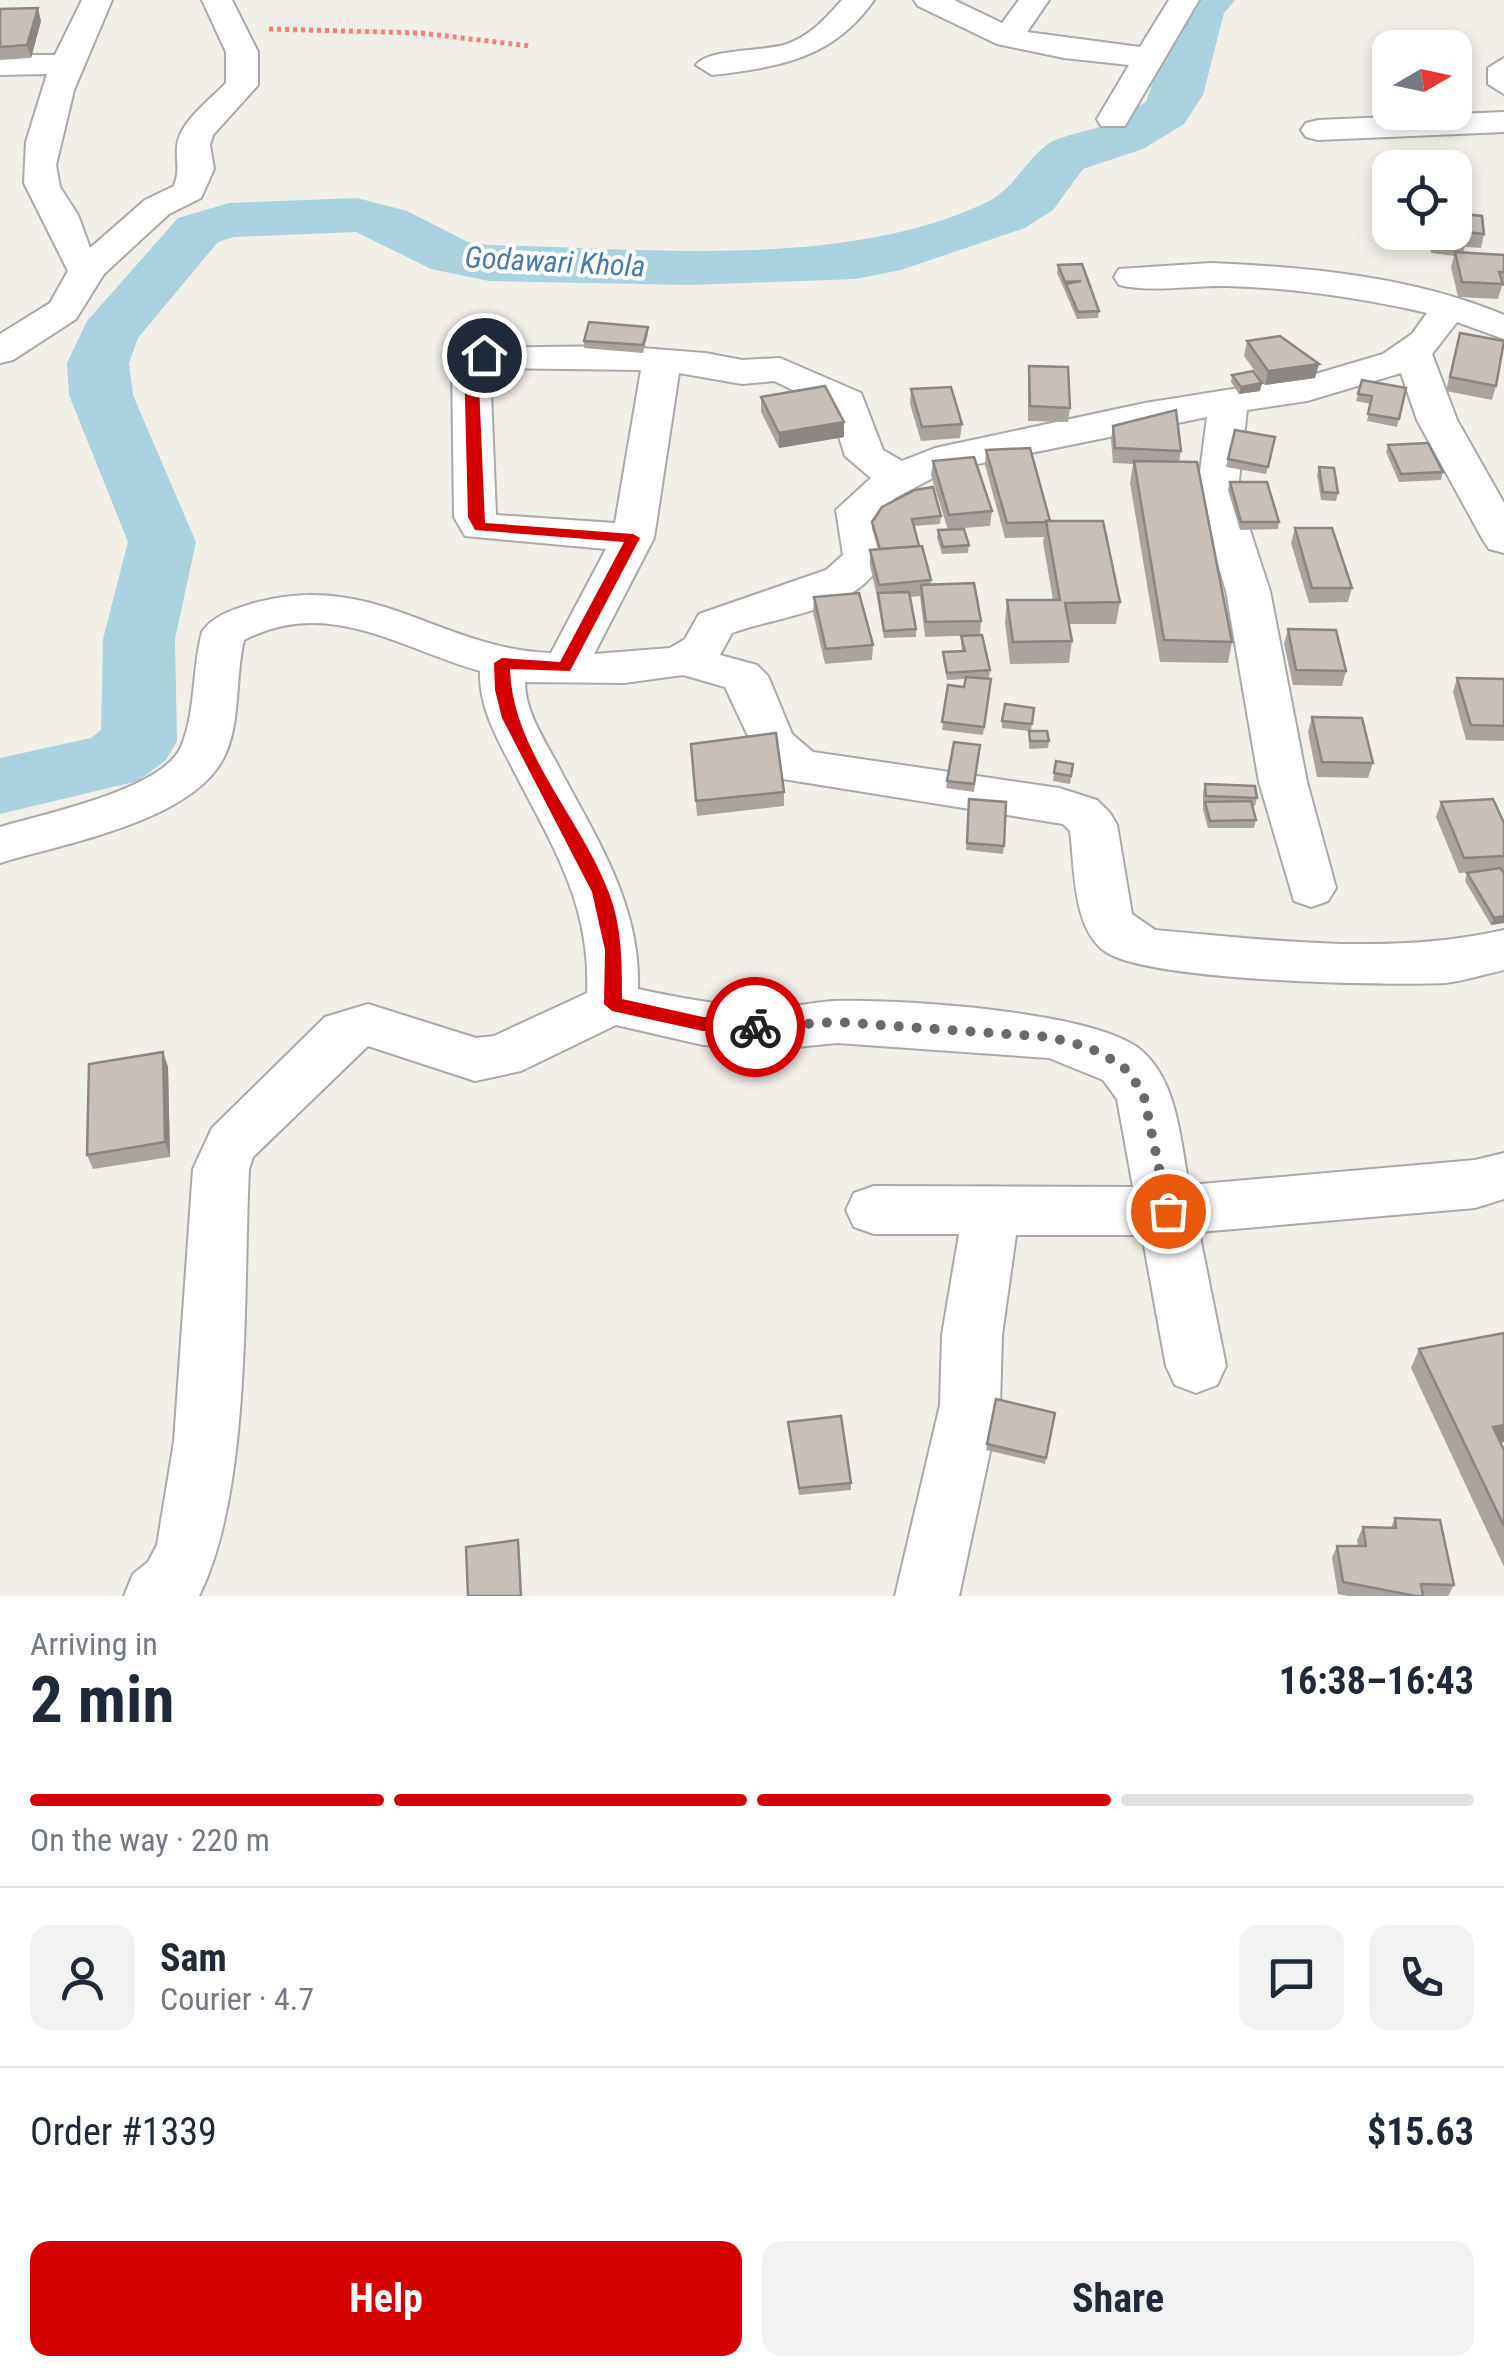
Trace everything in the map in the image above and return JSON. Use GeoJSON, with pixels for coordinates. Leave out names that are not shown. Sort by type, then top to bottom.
{"type":"FeatureCollection","features":[{"type":"Feature","properties":{"kind":"street"},"geometry":{"type":"LineString","coordinates":[[83,284],[63,218],[40,182],[47,129],[66,64],[97,0]]}},
{"type":"Feature","properties":{"kind":"street"},"geometry":{"type":"LineString","coordinates":[[712,65],[783,55],[810,45],[829,33],[859,0]]}},
{"type":"Feature","properties":{"kind":"street"},"geometry":{"type":"LineString","coordinates":[[930,0],[1008,37],[1064,49],[1151,58]]}},
{"type":"Feature","properties":{"kind":"street"},"geometry":{"type":"LineString","coordinates":[[1008,37],[1034,0]]}},
{"type":"Feature","properties":{"kind":"street"},"geometry":{"type":"LineString","coordinates":[[1113,118],[1184,0]]}},
{"type":"Feature","properties":{"kind":"street"},"geometry":{"type":"LineString","coordinates":[[0,352],[56,319],[83,284],[157,207],[179,200],[189,190],[197,168],[194,145],[198,132],[242,85],[242,52],[222,13]]}},
{"type":"Feature","properties":{"kind":"street"},"geometry":{"type":"LineString","coordinates":[[0,65],[66,64]]}},
{"type":"Feature","properties":{"kind":"street"},"geometry":{"type":"LineString","coordinates":[[1504,68],[1504,84]]}},
{"type":"Feature","properties":{"kind":"street"},"geometry":{"type":"LineString","coordinates":[[1318,130],[1504,122]]}},
{"type":"Feature","properties":{"kind":"street"},"geometry":{"type":"LineString","coordinates":[[1132,277],[1237,274],[1302,280],[1450,306],[1504,328]]}},
{"type":"Feature","properties":{"kind":"street"},"geometry":{"type":"LineString","coordinates":[[0,313],[83,284]]}},
{"type":"Feature","properties":{"kind":"street"},"geometry":{"type":"LineString","coordinates":[[684,660],[703,649],[714,624],[744,610],[835,588],[860,566],[864,554],[857,510],[900,478],[935,460],[1308,388],[1413,354],[1450,306]]}},
{"type":"Feature","properties":{"kind":"street"},"geometry":{"type":"LineString","coordinates":[[1413,354],[1437,420],[1504,540]]}},
{"type":"Feature","properties":{"kind":"street"},"geometry":{"type":"LineString","coordinates":[[633,538],[480,527],[475,517],[471,360],[484,355],[706,364],[742,372],[790,371],[847,401],[865,456],[900,478]]}},
{"type":"Feature","properties":{"kind":"street"},"geometry":{"type":"LineString","coordinates":[[565,668],[633,538],[661,363]]}},
{"type":"Feature","properties":{"kind":"street"},"geometry":{"type":"LineString","coordinates":[[1228,401],[1219,480],[1222,499],[1248,591],[1283,782],[1310,888]]}},
{"type":"Feature","properties":{"kind":"street"},"geometry":{"type":"LineString","coordinates":[[0,845],[111,810],[183,778],[200,759],[210,728],[214,662],[224,632],[250,617],[335,608],[502,663],[565,668],[684,660],[741,676],[752,687],[772,742],[800,767],[1059,805],[1080,812],[1093,825],[1099,840],[1108,921],[1123,938],[1152,948],[1252,958],[1448,963],[1504,950]]}},
{"type":"Feature","properties":{"kind":"street"},"geometry":{"type":"LineString","coordinates":[[502,663],[502,690],[510,718],[600,892],[614,950],[612,1004]]}},
{"type":"Feature","properties":{"kind":"street"},"geometry":{"type":"LineString","coordinates":[[156,1596],[170,1584],[188,1550],[205,1442],[221,1169],[231,1144],[344,1032],[368,1025],[390,1029],[475,1060],[502,1056],[612,1004],[703,1024],[776,1028],[837,1022],[1049,1037],[1088,1047],[1122,1065],[1143,1092],[1196,1366]]}},
{"type":"Feature","properties":{"kind":"street"},"geometry":{"type":"LineString","coordinates":[[874,1210],[1168,1211],[1476,1184],[1504,1176]]}},
{"type":"Feature","properties":{"kind":"street"},"geometry":{"type":"LineString","coordinates":[[928,1596],[970,1405],[972,1335],[991,1209]]}},
{"type":"Feature","properties":{"kind":"path"},"geometry":{"type":"LineString","coordinates":[[222,13],[530,46]]}},
{"type":"Feature","properties":{"kind":"building"},"geometry":{"type":"Polygon","coordinates":[[[38,8],[27,45],[0,47],[0,9],[38,8]]]}},
{"type":"Feature","properties":{"kind":"building"},"geometry":{"type":"Polygon","coordinates":[[[1472,215],[1482,216],[1484,234],[1472,233],[1472,215]]]}},
{"type":"Feature","properties":{"kind":"building"},"geometry":{"type":"Polygon","coordinates":[[[1455,252],[1504,255],[1504,272],[1499,272],[1503,284],[1462,282],[1455,252]]]}},
{"type":"Feature","properties":{"kind":"building"},"geometry":{"type":"Polygon","coordinates":[[[1082,264],[1099,311],[1078,312],[1066,284],[1081,281],[1065,282],[1058,265],[1082,264]]]}},
{"type":"Feature","properties":{"kind":"building"},"geometry":{"type":"Polygon","coordinates":[[[589,322],[648,327],[643,345],[584,341],[589,322]]]}},
{"type":"Feature","properties":{"kind":"building"},"geometry":{"type":"Polygon","coordinates":[[[1460,333],[1504,341],[1496,386],[1450,377],[1460,333]]]}},
{"type":"Feature","properties":{"kind":"building"},"geometry":{"type":"Polygon","coordinates":[[[1280,336],[1319,364],[1268,371],[1247,341],[1280,336]]]}},
{"type":"Feature","properties":{"kind":"building"},"geometry":{"type":"Polygon","coordinates":[[[1029,366],[1068,367],[1070,408],[1030,406],[1029,366]]]}},
{"type":"Feature","properties":{"kind":"building"},"geometry":{"type":"Polygon","coordinates":[[[1253,371],[1262,383],[1241,387],[1232,375],[1253,371]]]}},
{"type":"Feature","properties":{"kind":"building"},"geometry":{"type":"Polygon","coordinates":[[[1362,380],[1406,388],[1399,419],[1368,414],[1372,396],[1358,394],[1362,380]]]}},
{"type":"Feature","properties":{"kind":"building"},"geometry":{"type":"Polygon","coordinates":[[[825,386],[844,422],[779,433],[761,397],[825,386]]]}},
{"type":"Feature","properties":{"kind":"building"},"geometry":{"type":"Polygon","coordinates":[[[951,387],[962,424],[922,427],[911,389],[951,387]]]}},
{"type":"Feature","properties":{"kind":"building"},"geometry":{"type":"Polygon","coordinates":[[[1176,410],[1181,451],[1115,448],[1113,426],[1176,410]]]}},
{"type":"Feature","properties":{"kind":"building"},"geometry":{"type":"Polygon","coordinates":[[[1235,430],[1275,437],[1268,467],[1228,459],[1235,430]]]}},
{"type":"Feature","properties":{"kind":"building"},"geometry":{"type":"Polygon","coordinates":[[[1428,443],[1443,472],[1401,474],[1388,445],[1428,443]]]}},
{"type":"Feature","properties":{"kind":"building"},"geometry":{"type":"Polygon","coordinates":[[[1030,448],[1050,521],[1007,523],[986,450],[1030,448]]]}},
{"type":"Feature","properties":{"kind":"building"},"geometry":{"type":"Polygon","coordinates":[[[974,457],[992,511],[949,515],[933,461],[974,457]]]}},
{"type":"Feature","properties":{"kind":"building"},"geometry":{"type":"Polygon","coordinates":[[[1134,461],[1197,462],[1232,642],[1164,640],[1134,461]]]}},
{"type":"Feature","properties":{"kind":"building"},"geometry":{"type":"Polygon","coordinates":[[[1319,467],[1334,468],[1338,493],[1323,492],[1319,467]]]}},
{"type":"Feature","properties":{"kind":"building"},"geometry":{"type":"Polygon","coordinates":[[[1230,482],[1267,482],[1279,522],[1241,522],[1230,482]]]}},
{"type":"Feature","properties":{"kind":"building"},"geometry":{"type":"Polygon","coordinates":[[[933,487],[941,516],[912,519],[919,546],[880,549],[872,522],[882,507],[915,490],[933,487]]]}},
{"type":"Feature","properties":{"kind":"building"},"geometry":{"type":"Polygon","coordinates":[[[1046,521],[1103,521],[1120,602],[1065,603],[1072,641],[1013,642],[1007,600],[1060,600],[1046,521]]]}},
{"type":"Feature","properties":{"kind":"building"},"geometry":{"type":"Polygon","coordinates":[[[1295,528],[1332,528],[1352,588],[1312,588],[1295,528]]]}},
{"type":"Feature","properties":{"kind":"building"},"geometry":{"type":"Polygon","coordinates":[[[964,529],[969,545],[943,547],[938,530],[964,529]]]}},
{"type":"Feature","properties":{"kind":"building"},"geometry":{"type":"Polygon","coordinates":[[[922,546],[931,580],[879,585],[870,550],[922,546]]]}},
{"type":"Feature","properties":{"kind":"building"},"geometry":{"type":"Polygon","coordinates":[[[974,583],[981,621],[926,622],[921,585],[974,583]]]}},
{"type":"Feature","properties":{"kind":"building"},"geometry":{"type":"Polygon","coordinates":[[[909,592],[916,629],[884,631],[878,593],[909,592]]]}},
{"type":"Feature","properties":{"kind":"building"},"geometry":{"type":"Polygon","coordinates":[[[859,593],[873,645],[826,649],[814,597],[859,593]]]}},
{"type":"Feature","properties":{"kind":"building"},"geometry":{"type":"Polygon","coordinates":[[[1288,629],[1336,630],[1346,671],[1296,670],[1288,629]]]}},
{"type":"Feature","properties":{"kind":"building"},"geometry":{"type":"Polygon","coordinates":[[[982,635],[990,670],[947,673],[943,652],[965,651],[961,636],[982,635]]]}},
{"type":"Feature","properties":{"kind":"building"},"geometry":{"type":"Polygon","coordinates":[[[966,677],[991,679],[984,727],[942,722],[948,685],[964,687],[966,677]]]}},
{"type":"Feature","properties":{"kind":"building"},"geometry":{"type":"Polygon","coordinates":[[[1457,678],[1504,679],[1504,726],[1471,725],[1457,678]]]}},
{"type":"Feature","properties":{"kind":"building"},"geometry":{"type":"Polygon","coordinates":[[[1005,704],[1034,708],[1032,724],[1002,721],[1005,704]]]}},
{"type":"Feature","properties":{"kind":"building"},"geometry":{"type":"Polygon","coordinates":[[[1312,717],[1362,718],[1373,763],[1322,762],[1312,717]]]}},
{"type":"Feature","properties":{"kind":"building"},"geometry":{"type":"Polygon","coordinates":[[[1029,731],[1047,731],[1049,741],[1030,741],[1029,731]]]}},
{"type":"Feature","properties":{"kind":"building"},"geometry":{"type":"Polygon","coordinates":[[[776,733],[784,792],[696,801],[691,744],[776,733]]]}},
{"type":"Feature","properties":{"kind":"building"},"geometry":{"type":"Polygon","coordinates":[[[954,742],[980,745],[974,784],[947,781],[954,742]]]}},
{"type":"Feature","properties":{"kind":"building"},"geometry":{"type":"Polygon","coordinates":[[[1056,761],[1073,764],[1071,776],[1054,773],[1056,761]]]}},
{"type":"Feature","properties":{"kind":"building"},"geometry":{"type":"Polygon","coordinates":[[[1205,784],[1255,786],[1257,798],[1206,796],[1205,784]]]}},
{"type":"Feature","properties":{"kind":"building"},"geometry":{"type":"Polygon","coordinates":[[[969,799],[1006,802],[1004,846],[967,843],[969,799]]]}},
{"type":"Feature","properties":{"kind":"building"},"geometry":{"type":"Polygon","coordinates":[[[1493,799],[1504,823],[1504,856],[1464,858],[1441,802],[1493,799]]]}},
{"type":"Feature","properties":{"kind":"building"},"geometry":{"type":"Polygon","coordinates":[[[1251,801],[1256,820],[1210,821],[1205,802],[1251,801]]]}},
{"type":"Feature","properties":{"kind":"building"},"geometry":{"type":"Polygon","coordinates":[[[1500,868],[1504,873],[1504,916],[1494,918],[1467,873],[1500,868]]]}},
{"type":"Feature","properties":{"kind":"building"},"geometry":{"type":"Polygon","coordinates":[[[163,1052],[165,1142],[87,1155],[89,1064],[163,1052]]]}},
{"type":"Feature","properties":{"kind":"building"},"geometry":{"type":"Polygon","coordinates":[[[1504,1333],[1504,1425],[1493,1427],[1504,1450],[1504,1526],[1419,1349],[1504,1333]]]}},
{"type":"Feature","properties":{"kind":"building"},"geometry":{"type":"Polygon","coordinates":[[[996,1399],[1055,1413],[1046,1458],[987,1444],[996,1399]]]}},
{"type":"Feature","properties":{"kind":"building"},"geometry":{"type":"Polygon","coordinates":[[[841,1416],[851,1483],[799,1488],[788,1422],[841,1416]]]}},
{"type":"Feature","properties":{"kind":"building"},"geometry":{"type":"Polygon","coordinates":[[[1395,1518],[1440,1520],[1454,1585],[1421,1584],[1423,1596],[1416,1596],[1343,1582],[1337,1546],[1366,1546],[1363,1527],[1396,1528],[1395,1518]]]}},
{"type":"Feature","properties":{"kind":"building"},"geometry":{"type":"Polygon","coordinates":[[[518,1540],[521,1596],[468,1596],[466,1547],[518,1540]]]}},
{"type":"Feature","properties":{"kind":"waterway","name":"Godawari Khola"},"geometry":{"type":"LineString","coordinates":[[0,786],[56,770],[111,762],[139,741],[139,639],[162,542],[101,395],[98,363],[109,334],[198,230],[229,220],[357,215],[387,223],[452,257],[489,263],[691,267],[855,261],[901,252],[1005,216],[1033,198],[1064,157],[1124,137],[1165,113],[1177,95],[1201,7],[1210,0]]}},
{"type":"Feature","properties":{"kind":"way so far"},"geometry":{"type":"LineString","coordinates":[[755,1027],[837,1022],[1049,1037],[1088,1047],[1122,1065],[1143,1092],[1168,1211]]}},
{"type":"Feature","properties":{"kind":"route"},"geometry":{"type":"LineString","coordinates":[[484,355],[471,360],[475,517],[480,527],[489,531],[633,538],[565,668],[502,663],[502,690],[510,718],[600,892],[614,950],[612,1004],[703,1024],[755,1027]]}}]}
